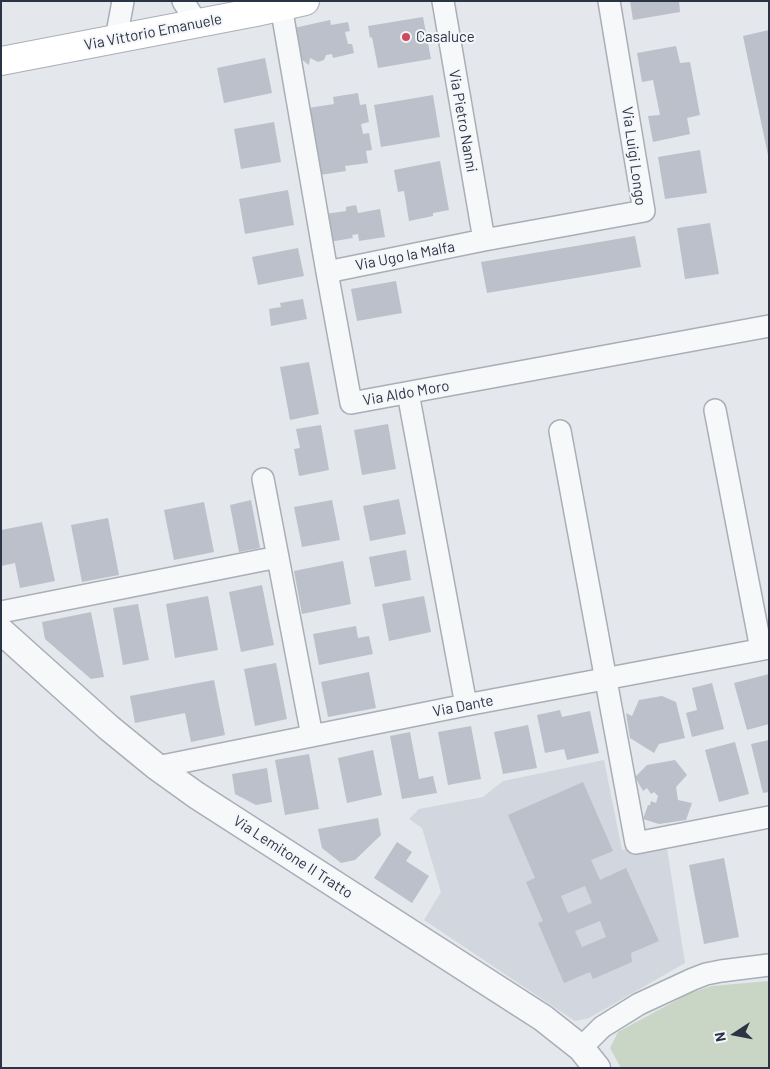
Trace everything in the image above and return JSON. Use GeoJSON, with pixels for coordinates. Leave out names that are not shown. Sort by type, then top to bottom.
{"type":"FeatureCollection","features":[{"type":"Feature","properties":{"kind":"main road","name":"Via Vittorio Emanuele"},"geometry":{"type":"LineString","coordinates":[[1,60],[116,39],[190,12],[274,5]]}},
{"type":"Feature","properties":{"kind":"street"},"geometry":{"type":"LineString","coordinates":[[116,39],[123,1]]}},
{"type":"Feature","properties":{"kind":"street","name":"Via Pietro Nanni"},"geometry":{"type":"LineString","coordinates":[[443,1],[484,240]]}},
{"type":"Feature","properties":{"kind":"street","name":"Via Luigi Longo"},"geometry":{"type":"LineString","coordinates":[[484,240],[644,211],[609,1]]}},
{"type":"Feature","properties":{"kind":"street","name":"Via Aldo Moro"},"geometry":{"type":"LineString","coordinates":[[274,5],[351,403],[769,326]]}},
{"type":"Feature","properties":{"kind":"street","name":"Via Ugo la Malfa"},"geometry":{"type":"LineString","coordinates":[[327,272],[484,240]]}},
{"type":"Feature","properties":{"kind":"street"},"geometry":{"type":"LineString","coordinates":[[408,393],[466,705]]}},
{"type":"Feature","properties":{"kind":"street"},"geometry":{"type":"LineString","coordinates":[[715,410],[765,648]]}},
{"type":"Feature","properties":{"kind":"street"},"geometry":{"type":"LineString","coordinates":[[560,431],[636,843],[769,817]]}},
{"type":"Feature","properties":{"kind":"street"},"geometry":{"type":"LineString","coordinates":[[263,479],[312,736]]}},
{"type":"Feature","properties":{"kind":"street"},"geometry":{"type":"LineString","coordinates":[[1,612],[278,557]]}},
{"type":"Feature","properties":{"kind":"street","name":"Via Lemitone II Tratto"},"geometry":{"type":"LineString","coordinates":[[1,631],[108,727],[157,767],[196,795],[543,1018],[589,1058]]}},
{"type":"Feature","properties":{"kind":"street","name":"Via Dante"},"geometry":{"type":"LineString","coordinates":[[157,767],[765,648]]}},
{"type":"Feature","properties":{"kind":"street"},"geometry":{"type":"LineString","coordinates":[[589,1058],[602,1027],[639,1004],[706,974],[769,965]]}},
{"type":"Feature","properties":{"kind":"shaded area"},"geometry":{"type":"Polygon","coordinates":[[[604,760],[622,850],[666,842],[685,963],[589,1018],[575,1021],[424,920],[441,892],[422,828],[409,819],[419,809],[483,797],[503,781],[604,760]]]}},
{"type":"Feature","properties":{"kind":"green space"},"geometry":{"type":"Polygon","coordinates":[[[769,981],[769,1068],[621,1068],[610,1048],[618,1032],[690,993],[712,986],[769,981]]]}},
{"type":"Feature","properties":{"kind":"building"},"geometry":{"type":"Polygon","coordinates":[[[630,1],[679,1],[680,12],[633,20],[630,1]]]}},
{"type":"Feature","properties":{"kind":"building"},"geometry":{"type":"Polygon","coordinates":[[[423,17],[431,59],[378,68],[368,26],[423,17]]]}},
{"type":"Feature","properties":{"kind":"building"},"geometry":{"type":"Polygon","coordinates":[[[330,20],[331,25],[348,22],[350,31],[345,32],[348,44],[352,44],[354,53],[333,58],[332,54],[326,55],[324,60],[318,62],[310,58],[309,65],[293,53],[294,28],[330,20]]]}},
{"type":"Feature","properties":{"kind":"building"},"geometry":{"type":"Polygon","coordinates":[[[769,30],[769,155],[768,155],[743,36],[769,30]]]}},
{"type":"Feature","properties":{"kind":"building"},"geometry":{"type":"Polygon","coordinates":[[[676,46],[680,63],[690,62],[700,115],[687,118],[690,134],[653,142],[648,116],[660,115],[653,80],[642,82],[637,53],[676,46]]]}},
{"type":"Feature","properties":{"kind":"building"},"geometry":{"type":"Polygon","coordinates":[[[265,58],[272,93],[224,103],[217,68],[265,58]]]}},
{"type":"Feature","properties":{"kind":"building"},"geometry":{"type":"Polygon","coordinates":[[[358,93],[360,105],[366,104],[369,122],[361,124],[363,134],[369,133],[372,150],[366,151],[368,163],[345,166],[346,171],[320,175],[308,108],[334,104],[333,97],[358,93]]]}},
{"type":"Feature","properties":{"kind":"building"},"geometry":{"type":"Polygon","coordinates":[[[433,95],[440,137],[381,147],[374,105],[433,95]]]}},
{"type":"Feature","properties":{"kind":"building"},"geometry":{"type":"Polygon","coordinates":[[[274,122],[281,162],[241,169],[234,129],[274,122]]]}},
{"type":"Feature","properties":{"kind":"building"},"geometry":{"type":"Polygon","coordinates":[[[700,150],[707,193],[665,199],[658,157],[700,150]]]}},
{"type":"Feature","properties":{"kind":"building"},"geometry":{"type":"Polygon","coordinates":[[[440,161],[449,210],[433,213],[433,216],[409,221],[404,191],[398,192],[394,170],[440,161]]]}},
{"type":"Feature","properties":{"kind":"building"},"geometry":{"type":"Polygon","coordinates":[[[288,190],[294,225],[245,234],[239,199],[288,190]]]}},
{"type":"Feature","properties":{"kind":"building"},"geometry":{"type":"Polygon","coordinates":[[[356,205],[358,213],[380,209],[385,237],[359,241],[358,234],[352,235],[353,238],[329,242],[325,214],[346,211],[346,207],[356,205]]]}},
{"type":"Feature","properties":{"kind":"building"},"geometry":{"type":"Polygon","coordinates":[[[710,223],[719,274],[685,279],[677,228],[710,223]]]}},
{"type":"Feature","properties":{"kind":"building"},"geometry":{"type":"Polygon","coordinates":[[[635,236],[641,267],[487,293],[481,262],[635,236]]]}},
{"type":"Feature","properties":{"kind":"building"},"geometry":{"type":"Polygon","coordinates":[[[298,248],[304,276],[258,285],[252,257],[298,248]]]}},
{"type":"Feature","properties":{"kind":"building"},"geometry":{"type":"Polygon","coordinates":[[[396,281],[402,313],[357,321],[351,289],[396,281]]]}},
{"type":"Feature","properties":{"kind":"building"},"geometry":{"type":"Polygon","coordinates":[[[303,299],[307,319],[271,326],[269,309],[281,307],[280,303],[303,299]]]}},
{"type":"Feature","properties":{"kind":"building"},"geometry":{"type":"Polygon","coordinates":[[[309,362],[319,414],[290,420],[280,367],[309,362]]]}},
{"type":"Feature","properties":{"kind":"building"},"geometry":{"type":"Polygon","coordinates":[[[388,424],[396,469],[362,475],[354,430],[388,424]]]}},
{"type":"Feature","properties":{"kind":"building"},"geometry":{"type":"Polygon","coordinates":[[[321,425],[329,470],[299,476],[294,449],[300,448],[296,429],[321,425]]]}},
{"type":"Feature","properties":{"kind":"building"},"geometry":{"type":"Polygon","coordinates":[[[399,499],[406,534],[370,541],[363,506],[399,499]]]}},
{"type":"Feature","properties":{"kind":"building"},"geometry":{"type":"Polygon","coordinates":[[[251,500],[260,548],[239,552],[230,505],[251,500]]]}},
{"type":"Feature","properties":{"kind":"building"},"geometry":{"type":"Polygon","coordinates":[[[332,500],[340,540],[302,547],[294,507],[332,500]]]}},
{"type":"Feature","properties":{"kind":"building"},"geometry":{"type":"Polygon","coordinates":[[[204,502],[214,552],[174,560],[164,510],[204,502]]]}},
{"type":"Feature","properties":{"kind":"building"},"geometry":{"type":"Polygon","coordinates":[[[108,518],[119,575],[82,582],[71,525],[108,518]]]}},
{"type":"Feature","properties":{"kind":"building"},"geometry":{"type":"Polygon","coordinates":[[[42,522],[55,581],[20,588],[15,563],[1,566],[1,530],[42,522]]]}},
{"type":"Feature","properties":{"kind":"building"},"geometry":{"type":"Polygon","coordinates":[[[406,550],[411,580],[375,587],[369,557],[406,550]]]}},
{"type":"Feature","properties":{"kind":"building"},"geometry":{"type":"Polygon","coordinates":[[[343,561],[351,604],[302,614],[294,571],[343,561]]]}},
{"type":"Feature","properties":{"kind":"building"},"geometry":{"type":"Polygon","coordinates":[[[262,585],[274,645],[241,652],[229,592],[262,585]]]}},
{"type":"Feature","properties":{"kind":"building"},"geometry":{"type":"Polygon","coordinates":[[[208,596],[218,650],[175,658],[166,604],[208,596]]]}},
{"type":"Feature","properties":{"kind":"building"},"geometry":{"type":"Polygon","coordinates":[[[424,596],[431,632],[389,641],[382,604],[424,596]]]}},
{"type":"Feature","properties":{"kind":"building"},"geometry":{"type":"Polygon","coordinates":[[[138,604],[149,660],[123,665],[113,608],[138,604]]]}},
{"type":"Feature","properties":{"kind":"building"},"geometry":{"type":"Polygon","coordinates":[[[91,612],[104,677],[91,679],[45,639],[42,622],[91,612]]]}},
{"type":"Feature","properties":{"kind":"building"},"geometry":{"type":"Polygon","coordinates":[[[356,626],[358,638],[369,636],[373,654],[319,665],[313,634],[356,626]]]}},
{"type":"Feature","properties":{"kind":"building"},"geometry":{"type":"Polygon","coordinates":[[[276,663],[287,719],[255,726],[244,669],[276,663]]]}},
{"type":"Feature","properties":{"kind":"building"},"geometry":{"type":"Polygon","coordinates":[[[369,672],[376,708],[328,717],[321,682],[369,672]]]}},
{"type":"Feature","properties":{"kind":"building"},"geometry":{"type":"Polygon","coordinates":[[[769,674],[769,724],[747,730],[734,683],[769,674]]]}},
{"type":"Feature","properties":{"kind":"building"},"geometry":{"type":"Polygon","coordinates":[[[214,680],[225,735],[191,742],[185,713],[135,723],[130,696],[214,680]]]}},
{"type":"Feature","properties":{"kind":"building"},"geometry":{"type":"Polygon","coordinates":[[[712,683],[724,729],[692,737],[686,713],[697,710],[692,688],[712,683]]]}},
{"type":"Feature","properties":{"kind":"building"},"geometry":{"type":"Polygon","coordinates":[[[662,696],[676,702],[685,738],[659,744],[654,753],[630,738],[626,713],[632,716],[639,700],[662,696]]]}},
{"type":"Feature","properties":{"kind":"building"},"geometry":{"type":"Polygon","coordinates":[[[560,710],[562,717],[590,711],[599,753],[567,760],[564,749],[545,753],[537,715],[560,710]]]}},
{"type":"Feature","properties":{"kind":"building"},"geometry":{"type":"Polygon","coordinates":[[[528,725],[537,768],[503,774],[494,732],[528,725]]]}},
{"type":"Feature","properties":{"kind":"building"},"geometry":{"type":"Polygon","coordinates":[[[471,726],[481,779],[448,785],[438,732],[471,726]]]}},
{"type":"Feature","properties":{"kind":"building"},"geometry":{"type":"Polygon","coordinates":[[[410,732],[419,779],[433,776],[437,793],[402,799],[390,736],[410,732]]]}},
{"type":"Feature","properties":{"kind":"building"},"geometry":{"type":"Polygon","coordinates":[[[769,740],[769,792],[763,793],[751,744],[769,740]]]}},
{"type":"Feature","properties":{"kind":"building"},"geometry":{"type":"Polygon","coordinates":[[[735,742],[749,794],[719,802],[705,750],[735,742]]]}},
{"type":"Feature","properties":{"kind":"building"},"geometry":{"type":"Polygon","coordinates":[[[373,750],[382,795],[347,803],[338,758],[373,750]]]}},
{"type":"Feature","properties":{"kind":"building"},"geometry":{"type":"Polygon","coordinates":[[[309,754],[319,809],[285,815],[275,760],[309,754]]]}},
{"type":"Feature","properties":{"kind":"building"},"geometry":{"type":"Polygon","coordinates":[[[675,760],[687,775],[676,787],[678,800],[692,803],[686,820],[659,824],[643,819],[648,805],[650,805],[651,801],[656,803],[658,796],[654,792],[651,794],[647,788],[643,791],[635,777],[647,765],[675,760]]]}},
{"type":"Feature","properties":{"kind":"building"},"geometry":{"type":"Polygon","coordinates":[[[267,768],[272,802],[256,805],[235,794],[232,774],[267,768]]]}},
{"type":"Feature","properties":{"kind":"building"},"geometry":{"type":"Polygon","coordinates":[[[583,782],[613,851],[591,860],[600,880],[626,868],[659,941],[631,953],[632,962],[593,979],[590,972],[564,983],[538,923],[543,921],[526,882],[535,878],[508,815],[583,782]],[[585,886],[561,896],[568,913],[592,903],[585,886]],[[600,921],[575,931],[582,947],[606,937],[600,921]]]}},
{"type":"Feature","properties":{"kind":"building"},"geometry":{"type":"Polygon","coordinates":[[[378,818],[381,835],[355,860],[341,863],[322,848],[318,829],[378,818]]]}},
{"type":"Feature","properties":{"kind":"building"},"geometry":{"type":"Polygon","coordinates":[[[397,842],[412,852],[406,861],[429,876],[412,903],[374,878],[397,842]]]}},
{"type":"Feature","properties":{"kind":"building"},"geometry":{"type":"Polygon","coordinates":[[[724,858],[739,937],[704,944],[689,865],[724,858]]]}},
{"type":"Feature","properties":{"kind":"place","name":"Casaluce"},"geometry":{"type":"Point","coordinates":[406,37]}}]}
